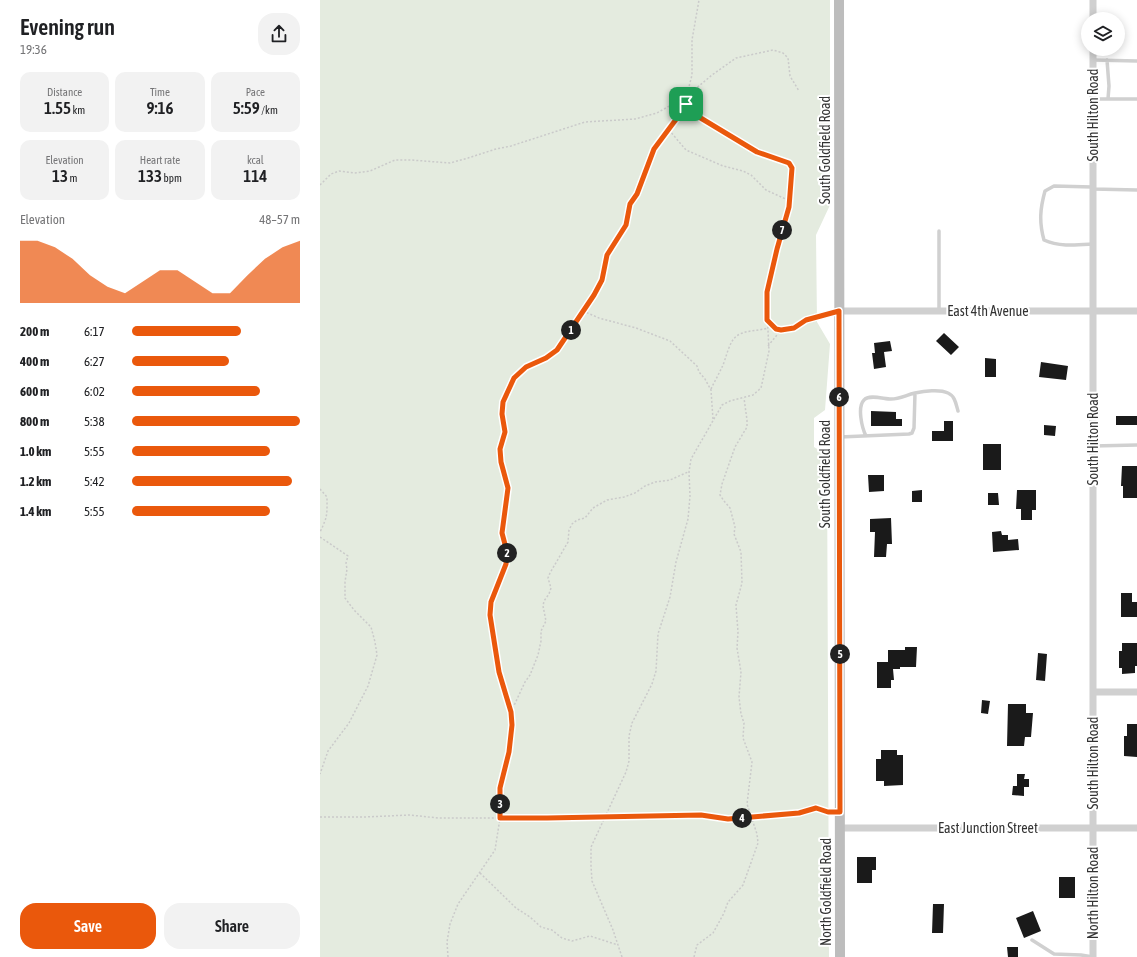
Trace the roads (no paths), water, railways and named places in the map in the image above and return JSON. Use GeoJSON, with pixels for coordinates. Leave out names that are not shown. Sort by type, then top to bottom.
{"type":"FeatureCollection","features":[{"type":"Feature","properties":{"kind":"main road","name":"South Goldfield Road"},"geometry":{"type":"LineString","coordinates":[[839,0],[840,828]]}},
{"type":"Feature","properties":{"kind":"main road","name":"North Goldfield Road"},"geometry":{"type":"LineString","coordinates":[[840,828],[840,957]]}},
{"type":"Feature","properties":{"kind":"street"},"geometry":{"type":"LineString","coordinates":[[1093,0],[1093,12]]}},
{"type":"Feature","properties":{"kind":"street","name":"South Hilton Road"},"geometry":{"type":"LineString","coordinates":[[1093,56],[1093,828]]}},
{"type":"Feature","properties":{"kind":"street","name":"East 4th Avenue"},"geometry":{"type":"LineString","coordinates":[[839,311],[1137,311]]}},
{"type":"Feature","properties":{"kind":"street"},"geometry":{"type":"LineString","coordinates":[[1093,692],[1137,692]]}},
{"type":"Feature","properties":{"kind":"street","name":"East Junction Street"},"geometry":{"type":"LineString","coordinates":[[840,828],[1137,828]]}},
{"type":"Feature","properties":{"kind":"street","name":"North Hilton Road"},"geometry":{"type":"LineString","coordinates":[[1093,828],[1093,957]]}},
{"type":"Feature","properties":{"kind":"lane"},"geometry":{"type":"LineString","coordinates":[[1093,60],[1137,61]]}},
{"type":"Feature","properties":{"kind":"lane"},"geometry":{"type":"LineString","coordinates":[[1107,60],[1109,86],[1108,99]]}},
{"type":"Feature","properties":{"kind":"lane"},"geometry":{"type":"LineString","coordinates":[[1093,99],[1137,99]]}},
{"type":"Feature","properties":{"kind":"lane"},"geometry":{"type":"LineString","coordinates":[[1093,244],[1051,244],[1044,240],[1040,226],[1041,204],[1045,191],[1054,186],[1137,190]]}},
{"type":"Feature","properties":{"kind":"lane"},"geometry":{"type":"LineString","coordinates":[[939,231],[939,311]]}},
{"type":"Feature","properties":{"kind":"lane"},"geometry":{"type":"LineString","coordinates":[[866,436],[861,419],[862,404],[867,398],[873,397],[895,399],[915,393],[940,390],[949,393],[954,398],[958,411]]}},
{"type":"Feature","properties":{"kind":"lane"},"geometry":{"type":"LineString","coordinates":[[839,437],[912,433],[914,428],[915,393]]}},
{"type":"Feature","properties":{"kind":"lane"},"geometry":{"type":"LineString","coordinates":[[1093,446],[1137,445]]}},
{"type":"Feature","properties":{"kind":"lane"},"geometry":{"type":"LineString","coordinates":[[1032,940],[1054,954],[1093,957]]}}]}
